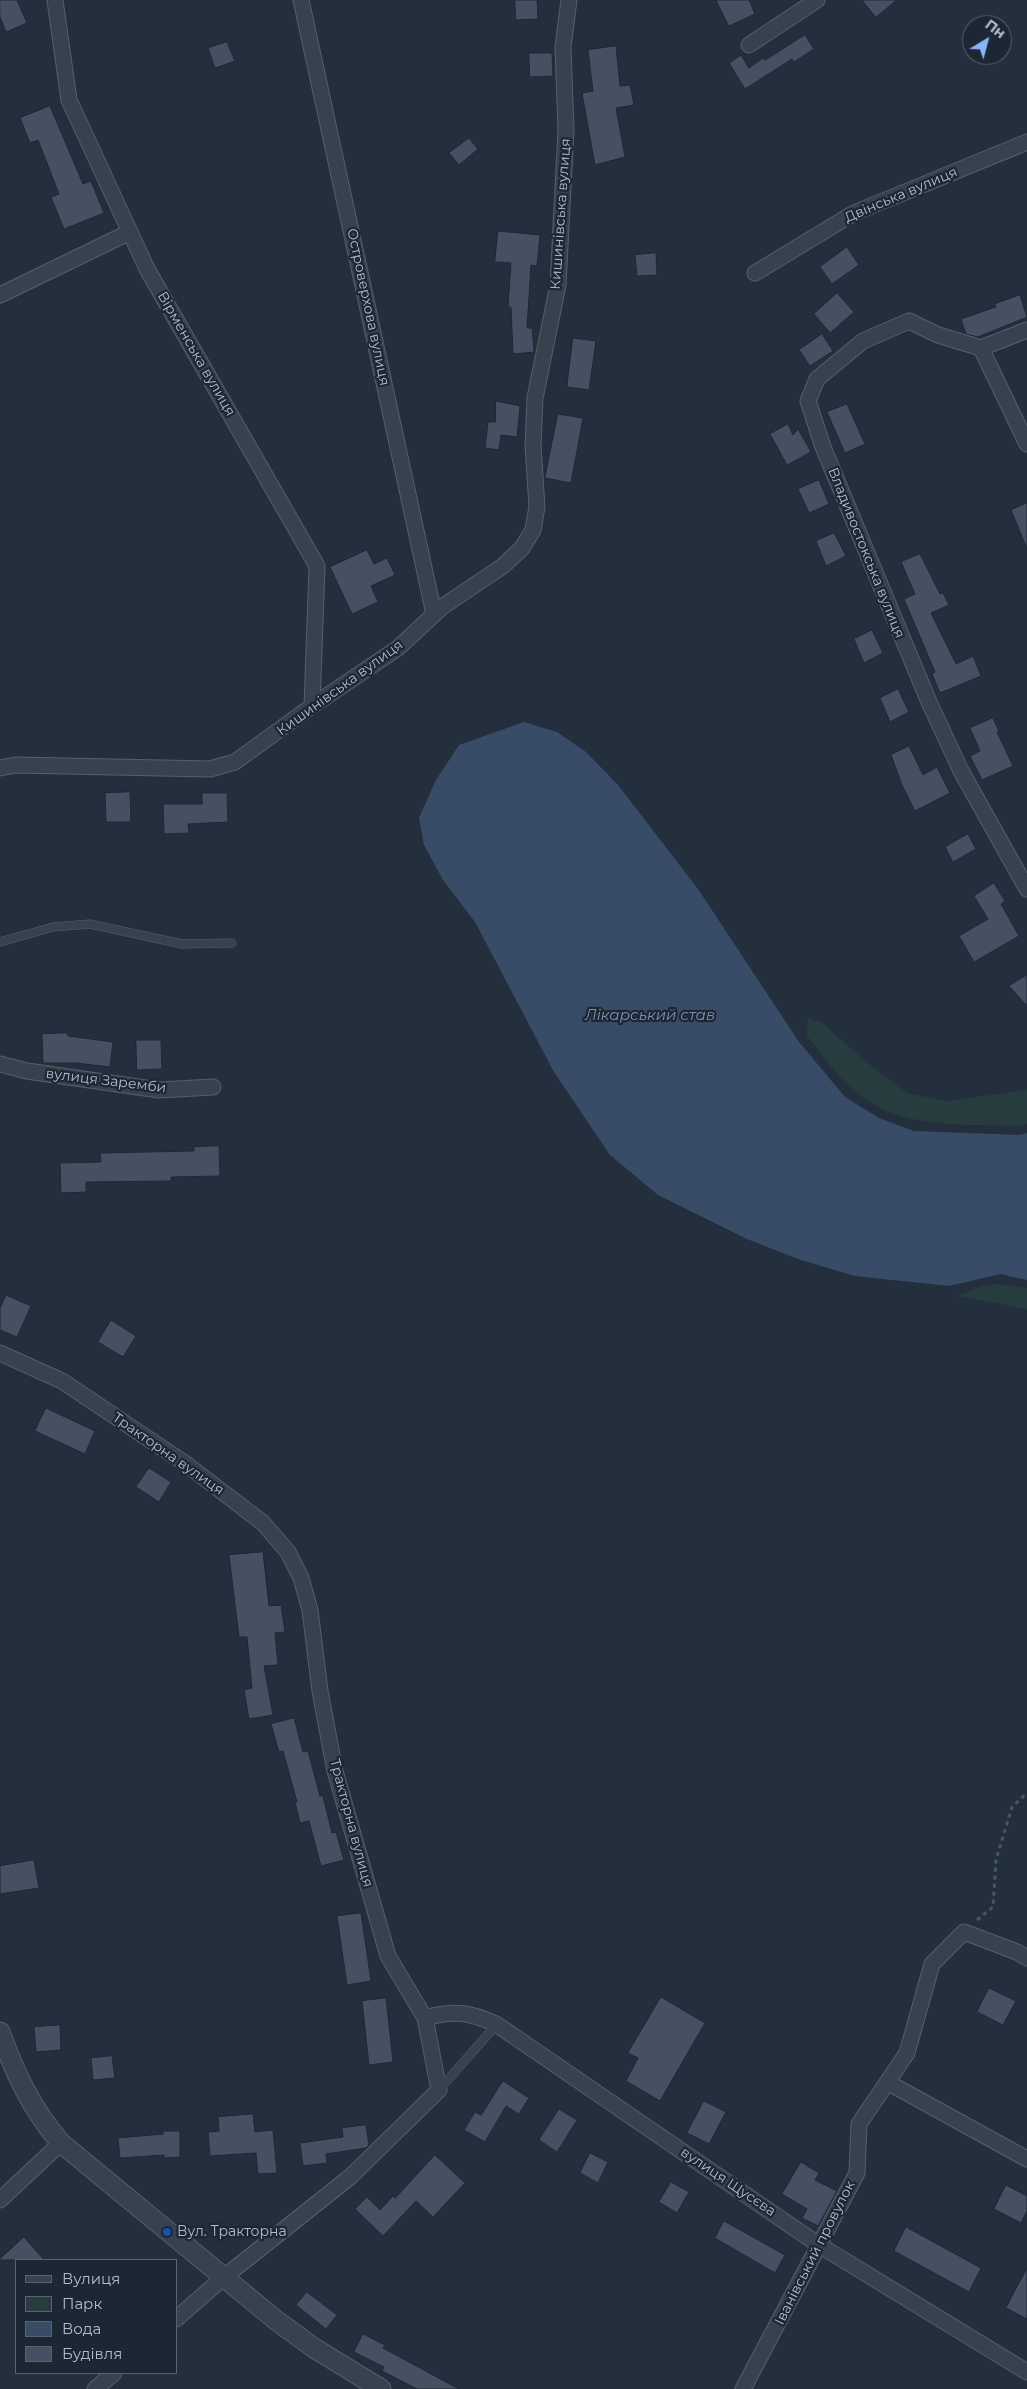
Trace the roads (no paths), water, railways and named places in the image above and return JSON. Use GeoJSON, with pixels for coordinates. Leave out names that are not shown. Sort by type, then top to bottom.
{"type":"FeatureCollection","features":[{"type":"Feature","properties":{"kind":"street","name":"Вірменська вулиця"},"geometry":{"type":"LineString","coordinates":[[55,0],[69,100],[147,269],[316,566],[312,706]]}},
{"type":"Feature","properties":{"kind":"street","name":"Островерхова вулиця"},"geometry":{"type":"LineString","coordinates":[[302,0],[434,614]]}},
{"type":"Feature","properties":{"kind":"street","name":"Кишинівська вулиця"},"geometry":{"type":"LineString","coordinates":[[0,768],[16,765],[210,769],[235,762],[312,706],[398,648],[434,614],[503,566],[522,548],[533,530],[537,507],[532,446],[535,398],[558,285],[566,130],[563,48],[568,0]]}},
{"type":"Feature","properties":{"kind":"street"},"geometry":{"type":"LineString","coordinates":[[749,45],[817,0]]}},
{"type":"Feature","properties":{"kind":"street","name":"Двінська вулиця"},"geometry":{"type":"LineString","coordinates":[[755,273],[854,213],[1027,142]]}},
{"type":"Feature","properties":{"kind":"street"},"geometry":{"type":"LineString","coordinates":[[0,295],[130,232]]}},
{"type":"Feature","properties":{"kind":"street","name":"Владивостокська вулиця"},"geometry":{"type":"LineString","coordinates":[[981,348],[938,335],[909,321],[863,341],[817,379],[808,400],[823,447],[929,702],[961,771],[1027,889]]}},
{"type":"Feature","properties":{"kind":"street"},"geometry":{"type":"LineString","coordinates":[[1027,330],[981,348],[1027,444]]}},
{"type":"Feature","properties":{"kind":"street","name":"вулиця Заремби"},"geometry":{"type":"LineString","coordinates":[[0,1064],[27,1072],[159,1090],[213,1087]]}},
{"type":"Feature","properties":{"kind":"street","name":"Тракторна вулиця"},"geometry":{"type":"LineString","coordinates":[[0,1353],[62,1382],[186,1464],[263,1523],[288,1552],[301,1578],[310,1610],[320,1691],[335,1772],[388,1956],[425,2018],[439,2090]]}},
{"type":"Feature","properties":{"kind":"street","name":"Іванівський провулок"},"geometry":{"type":"LineString","coordinates":[[743,2389],[857,2173],[859,2124],[907,2053],[932,1964],[964,1932],[1017,1952],[1027,1958]]}},
{"type":"Feature","properties":{"kind":"street","name":"вулиця Щусєва"},"geometry":{"type":"LineString","coordinates":[[425,2018],[447,2012],[460,2012],[498,2023],[820,2244],[1027,2372]]}},
{"type":"Feature","properties":{"kind":"street"},"geometry":{"type":"LineString","coordinates":[[0,2032],[13,2066],[31,2103],[44,2124],[61,2143],[223,2278],[314,2348],[381,2389]]}},
{"type":"Feature","properties":{"kind":"street"},"geometry":{"type":"LineString","coordinates":[[887,2082],[1027,2159]]}},
{"type":"Feature","properties":{"kind":"street"},"geometry":{"type":"LineString","coordinates":[[178,2317],[223,2278],[350,2177],[439,2090]]}},
{"type":"Feature","properties":{"kind":"street"},"geometry":{"type":"LineString","coordinates":[[0,2200],[61,2143]]}},
{"type":"Feature","properties":{"kind":"street"},"geometry":{"type":"LineString","coordinates":[[95,2389],[113,2374]]}},
{"type":"Feature","properties":{"kind":"lane"},"geometry":{"type":"LineString","coordinates":[[0,942],[52,927],[90,924],[182,944],[232,943]]}},
{"type":"Feature","properties":{"kind":"lane"},"geometry":{"type":"LineString","coordinates":[[439,2090],[498,2023]]}},
{"type":"Feature","properties":{"kind":"water","name":"Лікарський став"},"geometry":{"type":"Polygon","coordinates":[[[524,722],[557,732],[586,752],[618,785],[698,889],[799,1042],[845,1097],[879,1118],[914,1131],[1019,1135],[1027,1133],[1027,1280],[1000,1274],[949,1286],[855,1276],[801,1260],[747,1239],[658,1195],[610,1155],[554,1072],[475,922],[443,880],[424,845],[419,818],[436,780],[459,745],[524,722]]]}},
{"type":"Feature","properties":{"kind":"place","name":"Вул. Тракторна"},"geometry":{"type":"Point","coordinates":[167,2232]}}]}
